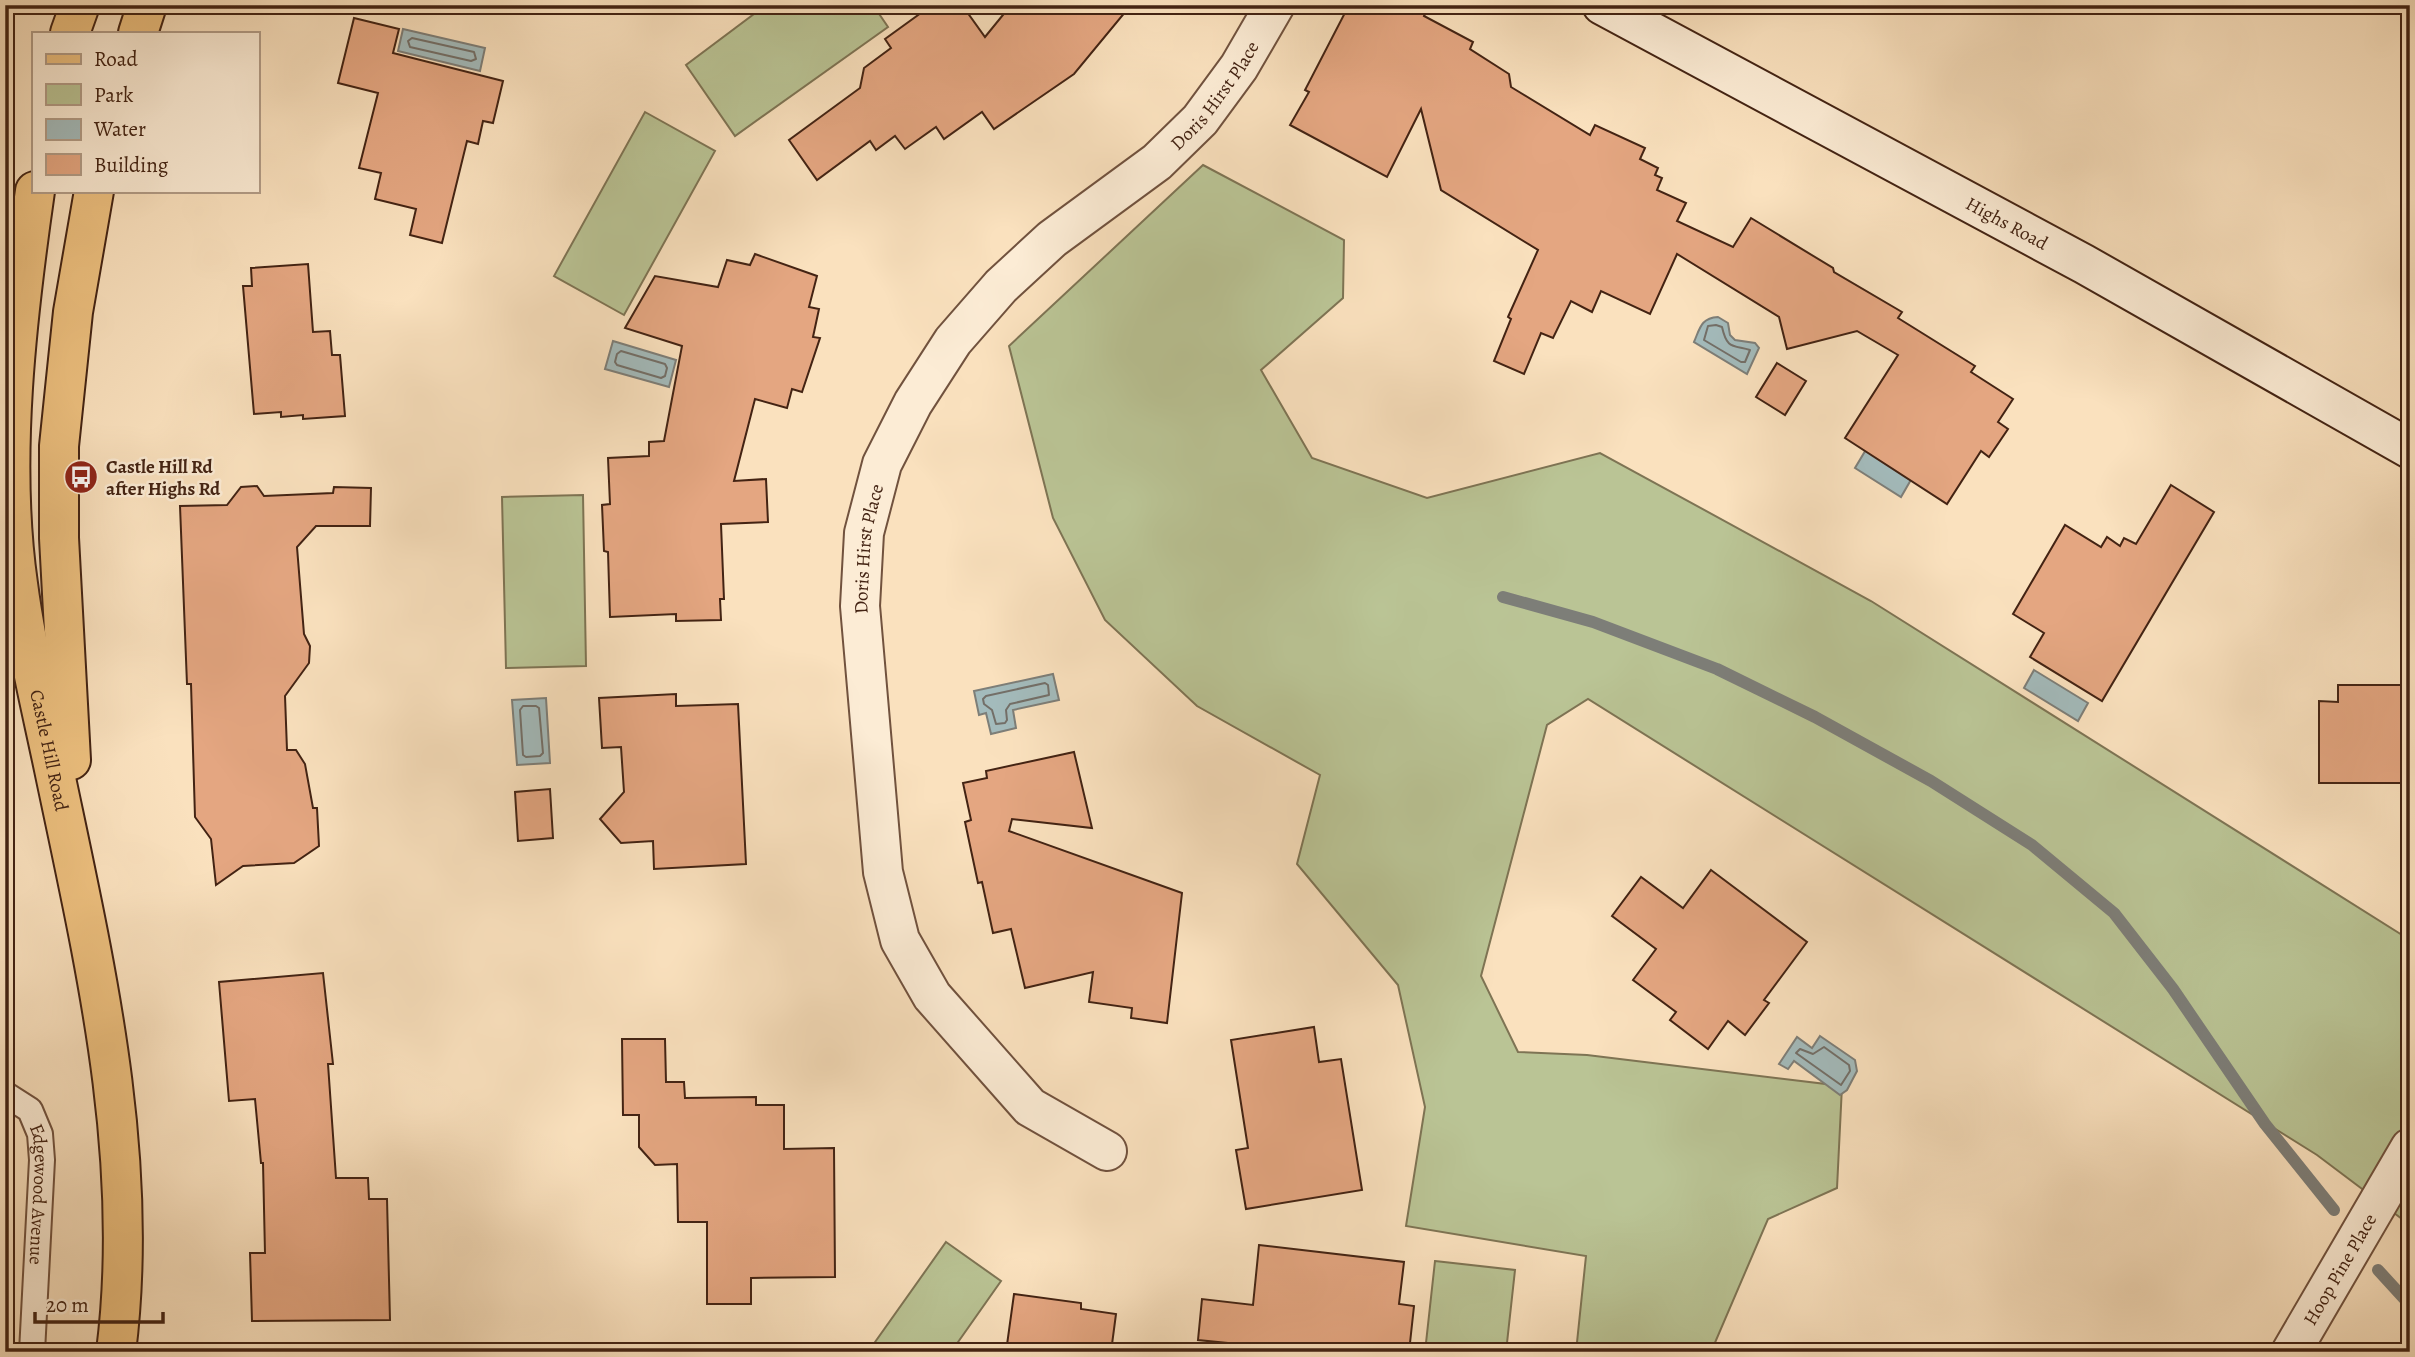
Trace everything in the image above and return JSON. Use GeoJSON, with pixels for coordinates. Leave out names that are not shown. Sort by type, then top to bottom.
{"type":"FeatureCollection","features":[{"type":"Feature","properties":{"kind":"main road"},"geometry":{"type":"LineString","coordinates":[[70,32],[80,5]]}},
{"type":"Feature","properties":{"kind":"main road"},"geometry":{"type":"LineString","coordinates":[[138,32],[147,5]]}},
{"type":"Feature","properties":{"kind":"main road","name":"Castle Hill Road"},"geometry":{"type":"LineString","coordinates":[[35,192],[22,278],[15,368],[11,466],[12,530],[28,650],[80,891],[108,1041],[119,1124],[123,1217],[121,1318],[116,1352]]}},
{"type":"Feature","properties":{"kind":"main road","name":"Castle Hill Road"},"geometry":{"type":"LineString","coordinates":[[80,891],[59,538],[59,446],[73,312],[93,192]]}},
{"type":"Feature","properties":{"kind":"street","name":"Doris Hirst Place"},"geometry":{"type":"LineString","coordinates":[[1107,1151],[1030,1107],[932,996],[900,940],[882,859],[860,606],[864,533],[882,464],[913,403],[953,341],[1002,286],[1052,239],[1157,162],[1199,120],[1239,67],[1275,5]]}},
{"type":"Feature","properties":{"kind":"street","name":"Highs Road"},"geometry":{"type":"LineString","coordinates":[[1602,5],[2084,264],[2410,449]]}},
{"type":"Feature","properties":{"kind":"street","name":"Hoop Pine Place"},"geometry":{"type":"LineString","coordinates":[[2291,1352],[2410,1148]]}},
{"type":"Feature","properties":{"kind":"lane","name":"Edgewood Avenue"},"geometry":{"type":"LineString","coordinates":[[5,1094],[30,1110],[40,1134],[42,1160],[32,1352]]}},
{"type":"Feature","properties":{"kind":"green space"},"geometry":{"type":"Polygon","coordinates":[[[766,5],[873,5],[888,27],[735,136],[686,65],[766,5]]]}},
{"type":"Feature","properties":{"kind":"green space"},"geometry":{"type":"Polygon","coordinates":[[[645,112],[715,151],[624,315],[554,276],[645,112]]]}},
{"type":"Feature","properties":{"kind":"green space"},"geometry":{"type":"Polygon","coordinates":[[[1203,165],[1344,240],[1343,298],[1261,370],[1312,458],[1427,498],[1600,453],[1871,601],[2410,940],[2410,1225],[2317,1155],[1588,699],[1547,725],[1481,976],[1518,1052],[1587,1055],[1842,1086],[1837,1188],[1768,1219],[1711,1352],[1576,1352],[1586,1256],[1406,1226],[1425,1107],[1398,985],[1297,864],[1320,775],[1197,706],[1105,620],[1053,518],[1009,346],[1203,165]]]}},
{"type":"Feature","properties":{"kind":"green space"},"geometry":{"type":"Polygon","coordinates":[[[583,495],[586,666],[506,668],[502,497],[583,495]]]}},
{"type":"Feature","properties":{"kind":"green space"},"geometry":{"type":"Polygon","coordinates":[[[946,1242],[1001,1281],[951,1352],[868,1352],[946,1242]]]}},
{"type":"Feature","properties":{"kind":"green space"},"geometry":{"type":"Polygon","coordinates":[[[1435,1261],[1515,1270],[1506,1352],[1425,1352],[1435,1261]]]}},
{"type":"Feature","properties":{"kind":"water"},"geometry":{"type":"Polygon","coordinates":[[[403,29],[485,48],[480,71],[398,51],[403,29]]]}},
{"type":"Feature","properties":{"kind":"water"},"geometry":{"type":"Polygon","coordinates":[[[1718,317],[1728,323],[1730,335],[1735,340],[1755,343],[1759,348],[1747,374],[1694,342],[1705,322],[1718,317]]]}},
{"type":"Feature","properties":{"kind":"water"},"geometry":{"type":"Polygon","coordinates":[[[613,341],[676,360],[669,387],[605,369],[613,341]]]}},
{"type":"Feature","properties":{"kind":"water"},"geometry":{"type":"Polygon","coordinates":[[[1870,443],[1916,471],[1901,497],[1855,468],[1870,443]]]}},
{"type":"Feature","properties":{"kind":"water"},"geometry":{"type":"Polygon","coordinates":[[[2034,670],[2088,703],[2078,721],[2024,688],[2034,670]]]}},
{"type":"Feature","properties":{"kind":"water"},"geometry":{"type":"Polygon","coordinates":[[[1053,674],[1059,700],[1013,710],[1016,728],[991,734],[986,713],[979,715],[974,691],[1053,674]]]}},
{"type":"Feature","properties":{"kind":"water"},"geometry":{"type":"Polygon","coordinates":[[[546,698],[550,763],[517,765],[512,700],[546,698]]]}},
{"type":"Feature","properties":{"kind":"water"},"geometry":{"type":"Polygon","coordinates":[[[1820,1036],[1855,1060],[1857,1071],[1847,1090],[1840,1095],[1794,1061],[1788,1069],[1779,1064],[1797,1037],[1812,1048],[1820,1036]]]}},
{"type":"Feature","properties":{"kind":"building"},"geometry":{"type":"Polygon","coordinates":[[[932,5],[962,5],[985,37],[1011,5],[1131,5],[1074,74],[994,129],[982,112],[944,139],[936,127],[905,149],[895,136],[876,150],[870,141],[817,180],[789,140],[860,88],[864,68],[891,48],[885,39],[932,5]]]}},
{"type":"Feature","properties":{"kind":"building"},"geometry":{"type":"Polygon","coordinates":[[[1349,5],[1429,5],[1424,16],[1473,42],[1470,49],[1509,74],[1511,87],[1590,135],[1595,125],[1645,148],[1640,159],[1658,168],[1655,175],[1662,178],[1657,190],[1686,203],[1677,221],[1733,247],[1751,218],[1902,312],[1898,318],[1975,366],[1971,372],[2013,399],[1998,422],[2008,429],[1989,457],[1981,451],[1947,504],[1845,438],[1898,355],[1857,331],[1787,349],[1779,317],[1677,254],[1650,314],[1601,291],[1592,312],[1571,301],[1553,338],[1541,333],[1524,374],[1494,361],[1511,319],[1508,317],[1538,250],[1441,190],[1421,109],[1387,177],[1290,125],[1309,92],[1305,90],[1349,5]]]}},
{"type":"Feature","properties":{"kind":"building"},"geometry":{"type":"Polygon","coordinates":[[[354,18],[399,29],[393,53],[503,81],[493,123],[483,121],[478,144],[467,141],[442,243],[410,235],[416,209],[375,199],[381,173],[359,168],[378,93],[338,83],[354,18]]]}},
{"type":"Feature","properties":{"kind":"building"},"geometry":{"type":"Polygon","coordinates":[[[755,254],[817,276],[809,307],[819,309],[813,337],[820,338],[802,392],[792,389],[787,408],[755,399],[734,481],[766,479],[768,522],[721,524],[724,599],[720,599],[721,620],[676,621],[676,614],[610,617],[608,552],[604,551],[602,505],[610,504],[608,458],[649,456],[649,442],[664,441],[682,346],[625,328],[655,276],[718,287],[727,260],[750,265],[755,254]]]}},
{"type":"Feature","properties":{"kind":"building"},"geometry":{"type":"Polygon","coordinates":[[[308,264],[313,332],[330,331],[332,355],[340,355],[345,416],[303,419],[303,415],[281,417],[281,412],[254,414],[243,286],[252,286],[251,268],[308,264]]]}},
{"type":"Feature","properties":{"kind":"building"},"geometry":{"type":"Polygon","coordinates":[[[1777,363],[1806,381],[1785,415],[1756,397],[1777,363]]]}},
{"type":"Feature","properties":{"kind":"building"},"geometry":{"type":"Polygon","coordinates":[[[2171,485],[2214,512],[2102,701],[2030,657],[2044,633],[2013,614],[2065,525],[2101,547],[2107,537],[2120,546],[2124,538],[2136,544],[2171,485]]]}},
{"type":"Feature","properties":{"kind":"building"},"geometry":{"type":"Polygon","coordinates":[[[257,486],[264,496],[333,493],[334,487],[371,488],[370,526],[316,526],[297,547],[304,634],[310,646],[309,663],[285,696],[287,750],[296,750],[305,764],[313,808],[317,808],[319,846],[294,863],[243,866],[216,885],[211,839],[195,817],[191,684],[187,684],[180,506],[227,505],[241,487],[257,486]]]}},
{"type":"Feature","properties":{"kind":"building"},"geometry":{"type":"Polygon","coordinates":[[[2338,685],[2410,685],[2410,783],[2319,783],[2319,701],[2338,702],[2338,685]]]}},
{"type":"Feature","properties":{"kind":"building"},"geometry":{"type":"Polygon","coordinates":[[[676,694],[676,706],[738,704],[746,864],[654,869],[653,841],[621,843],[600,819],[624,792],[621,747],[602,748],[599,698],[676,694]]]}},
{"type":"Feature","properties":{"kind":"building"},"geometry":{"type":"Polygon","coordinates":[[[1074,752],[1092,828],[1012,819],[1009,831],[1182,893],[1167,1023],[1131,1018],[1132,1008],[1089,1002],[1093,972],[1025,988],[1011,929],[993,933],[982,882],[978,883],[965,822],[971,820],[963,783],[987,778],[986,771],[1074,752]]]}},
{"type":"Feature","properties":{"kind":"building"},"geometry":{"type":"Polygon","coordinates":[[[550,789],[553,838],[518,841],[515,792],[550,789]]]}},
{"type":"Feature","properties":{"kind":"building"},"geometry":{"type":"Polygon","coordinates":[[[1711,870],[1807,942],[1764,1000],[1769,1003],[1745,1035],[1728,1021],[1708,1049],[1670,1020],[1676,1012],[1633,980],[1656,949],[1612,916],[1641,877],[1683,908],[1711,870]]]}},
{"type":"Feature","properties":{"kind":"building"},"geometry":{"type":"Polygon","coordinates":[[[323,973],[333,1064],[328,1064],[336,1178],[368,1178],[369,1199],[387,1199],[390,1320],[252,1321],[250,1253],[265,1253],[263,1163],[255,1099],[229,1101],[219,982],[323,973]]]}},
{"type":"Feature","properties":{"kind":"building"},"geometry":{"type":"Polygon","coordinates":[[[1314,1027],[1319,1062],[1341,1059],[1362,1190],[1246,1209],[1236,1150],[1248,1148],[1231,1040],[1314,1027]]]}},
{"type":"Feature","properties":{"kind":"building"},"geometry":{"type":"Polygon","coordinates":[[[622,1039],[665,1039],[666,1082],[684,1082],[685,1098],[756,1097],[756,1105],[784,1105],[784,1149],[834,1148],[835,1277],[751,1278],[751,1304],[707,1304],[707,1222],[678,1222],[677,1164],[655,1165],[639,1147],[639,1115],[623,1115],[622,1039]]]}},
{"type":"Feature","properties":{"kind":"building"},"geometry":{"type":"Polygon","coordinates":[[[1259,1245],[1404,1262],[1399,1304],[1414,1306],[1409,1352],[1236,1352],[1237,1344],[1198,1340],[1202,1299],[1253,1305],[1259,1245]]]}},
{"type":"Feature","properties":{"kind":"building"},"geometry":{"type":"Polygon","coordinates":[[[1014,1294],[1081,1303],[1081,1309],[1116,1314],[1111,1352],[1006,1352],[1014,1294]]]}},
{"type":"Feature","properties":{"kind":"waterway"},"geometry":{"type":"LineString","coordinates":[[1503,597],[1593,622],[1717,669],[1815,717],[1931,781],[2032,845],[2114,913],[2173,989],[2265,1124],[2334,1210]]}},
{"type":"Feature","properties":{"kind":"waterway"},"geometry":{"type":"LineString","coordinates":[[2378,1270],[2410,1305]]}},
{"type":"Feature","properties":{"kind":"place","name":"Castle Hill Rd after Highs Rd"},"geometry":{"type":"Point","coordinates":[81,477]}}]}
